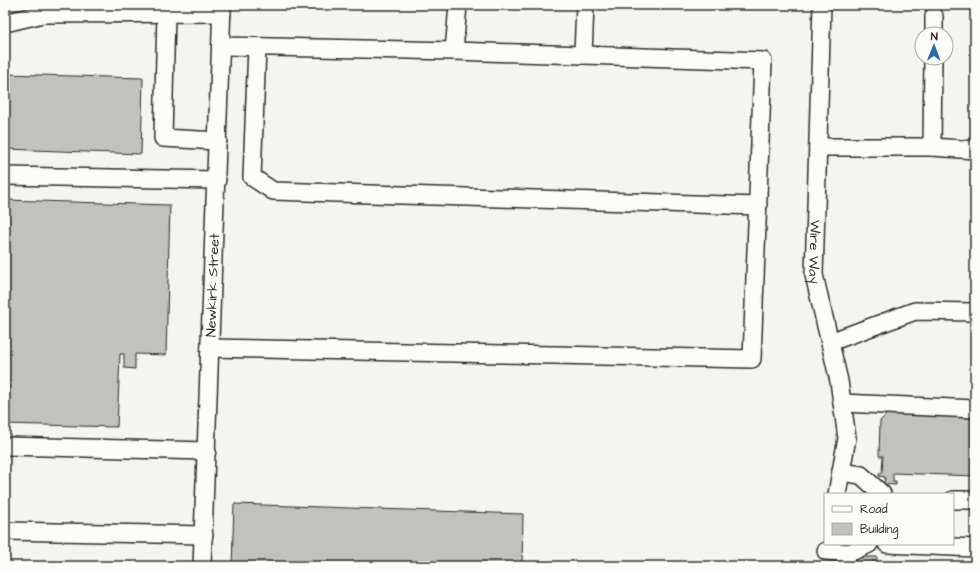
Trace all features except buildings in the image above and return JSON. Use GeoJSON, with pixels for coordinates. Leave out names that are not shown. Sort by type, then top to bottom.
{"type":"FeatureCollection","features":[{"type":"Feature","properties":{"kind":"street"},"geometry":{"type":"LineString","coordinates":[[454,51],[458,5]]}},
{"type":"Feature","properties":{"kind":"street"},"geometry":{"type":"LineString","coordinates":[[583,55],[585,5]]}},
{"type":"Feature","properties":{"kind":"street","name":"Wire Way"},"geometry":{"type":"LineString","coordinates":[[822,5],[814,275],[839,381],[847,438],[837,493]]}},
{"type":"Feature","properties":{"kind":"street"},"geometry":{"type":"LineString","coordinates":[[5,23],[43,14],[166,13],[222,9]]}},
{"type":"Feature","properties":{"kind":"street","name":"Newkirk Street"},"geometry":{"type":"LineString","coordinates":[[202,566],[222,9]]}},
{"type":"Feature","properties":{"kind":"street"},"geometry":{"type":"LineString","coordinates":[[166,13],[163,138],[218,141]]}},
{"type":"Feature","properties":{"kind":"street"},"geometry":{"type":"LineString","coordinates":[[934,16],[934,26]]}},
{"type":"Feature","properties":{"kind":"street"},"geometry":{"type":"LineString","coordinates":[[210,348],[752,359],[758,206],[763,61],[454,51],[221,46]]}},
{"type":"Feature","properties":{"kind":"street"},"geometry":{"type":"LineString","coordinates":[[257,47],[252,177],[273,191],[758,206]]}},
{"type":"Feature","properties":{"kind":"street"},"geometry":{"type":"LineString","coordinates":[[932,146],[933,66]]}},
{"type":"Feature","properties":{"kind":"street"},"geometry":{"type":"LineString","coordinates":[[818,148],[932,146],[975,150]]}},
{"type":"Feature","properties":{"kind":"street"},"geometry":{"type":"LineString","coordinates":[[5,176],[216,180]]}},
{"type":"Feature","properties":{"kind":"street"},"geometry":{"type":"LineString","coordinates":[[830,342],[915,311],[975,312]]}},
{"type":"Feature","properties":{"kind":"street"},"geometry":{"type":"LineString","coordinates":[[842,403],[975,408]]}},
{"type":"Feature","properties":{"kind":"street"},"geometry":{"type":"LineString","coordinates":[[5,446],[207,451]]}},
{"type":"Feature","properties":{"kind":"street"},"geometry":{"type":"LineString","coordinates":[[841,472],[861,475],[881,493]]}},
{"type":"Feature","properties":{"kind":"street"},"geometry":{"type":"LineString","coordinates":[[954,500],[975,500]]}},
{"type":"Feature","properties":{"kind":"street"},"geometry":{"type":"LineString","coordinates":[[5,531],[204,535]]}},
{"type":"Feature","properties":{"kind":"street"},"geometry":{"type":"LineString","coordinates":[[825,554],[849,553],[867,545]]}},
{"type":"Feature","properties":{"kind":"street"},"geometry":{"type":"LineString","coordinates":[[909,545],[975,548]]}}]}
